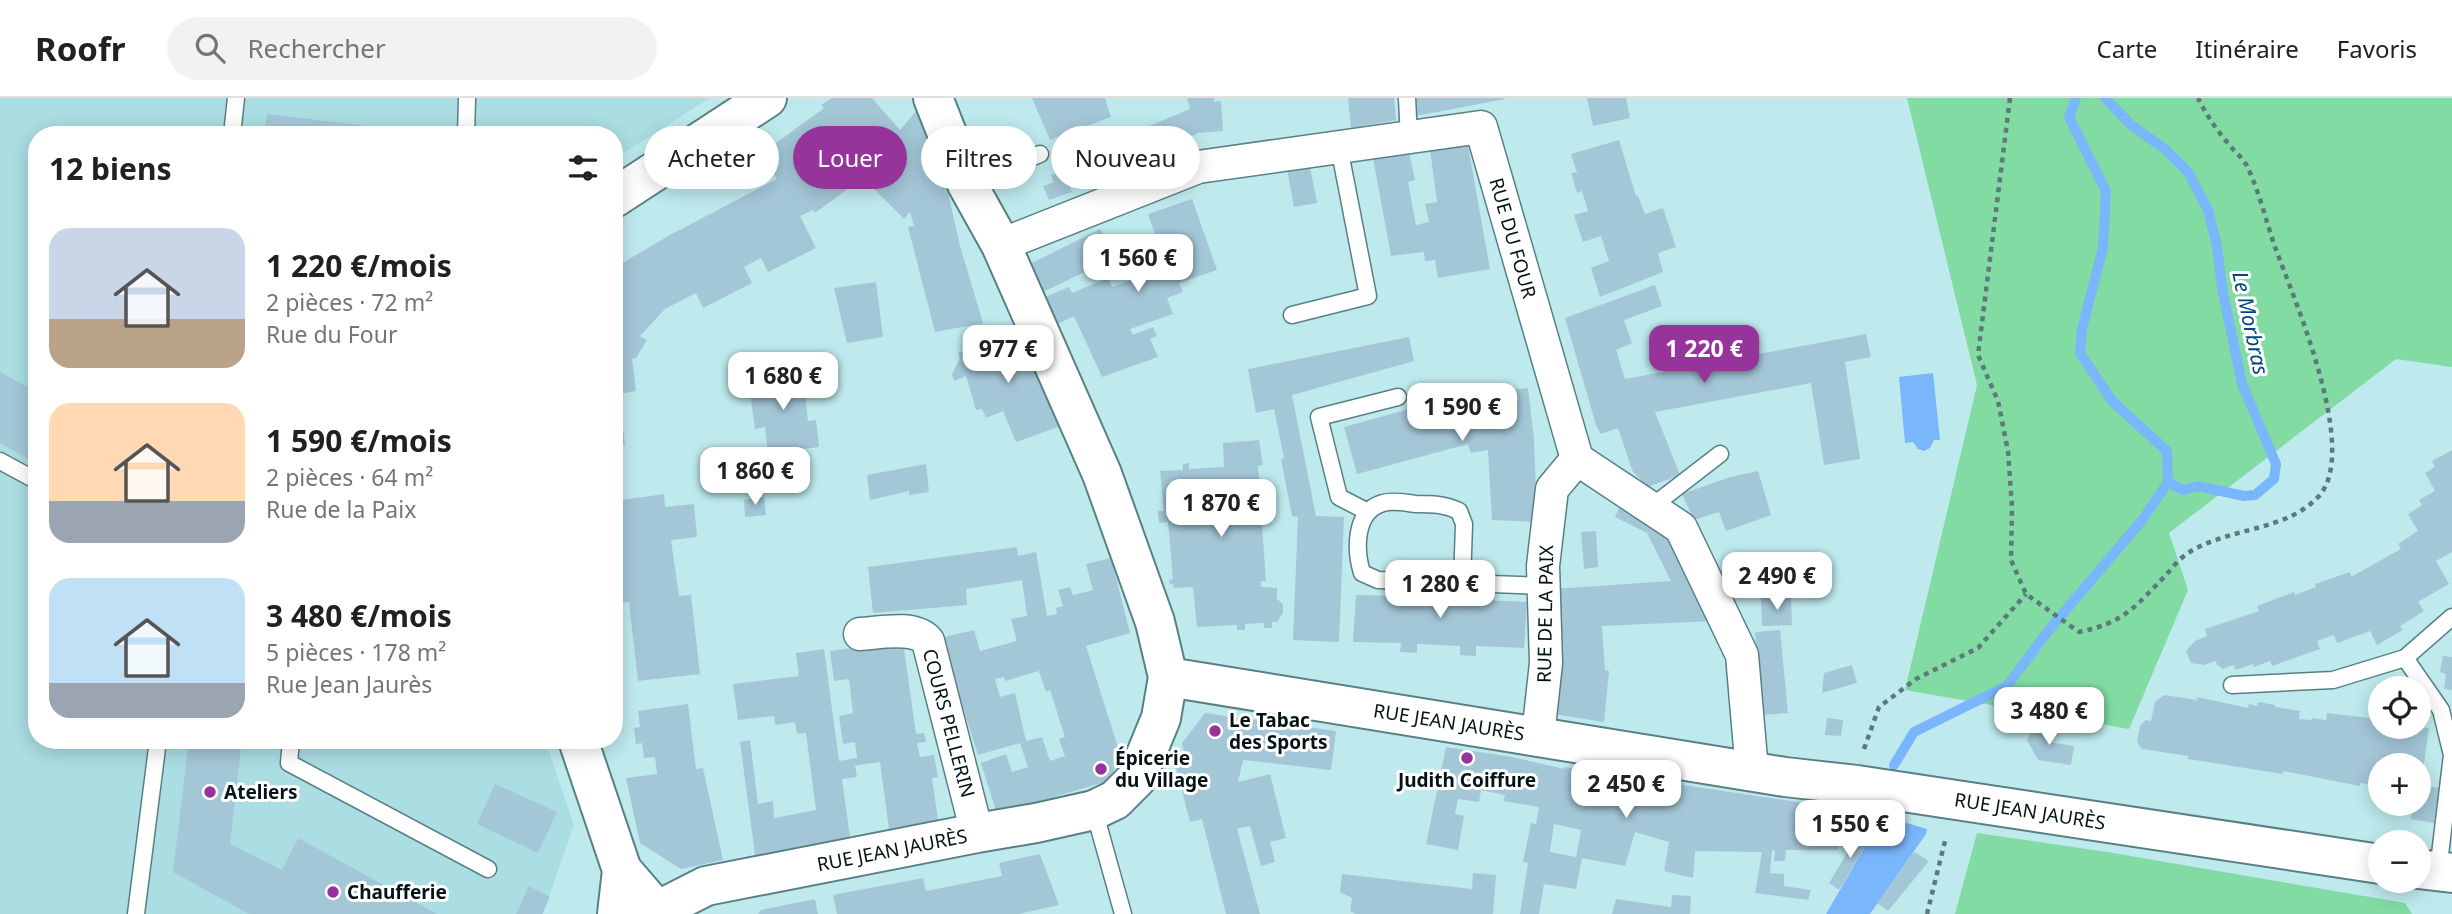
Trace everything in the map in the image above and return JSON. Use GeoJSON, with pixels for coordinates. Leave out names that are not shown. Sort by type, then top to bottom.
{"type":"FeatureCollection","features":[{"type":"Feature","properties":{"kind":"main road"},"geometry":{"type":"LineString","coordinates":[[623,192],[767,98]]}},
{"type":"Feature","properties":{"kind":"main road"},"geometry":{"type":"LineString","coordinates":[[933,98],[944,126]]}},
{"type":"Feature","properties":{"kind":"main road"},"geometry":{"type":"LineString","coordinates":[[970,189],[1001,245],[1102,474],[1155,622],[1168,677]]}},
{"type":"Feature","properties":{"kind":"main road","name":"RUE JEAN JAURÈS"},"geometry":{"type":"LineString","coordinates":[[640,913],[706,886],[1094,810],[1115,800],[1136,779],[1161,718],[1168,677],[1752,771],[2368,862]]}},
{"type":"Feature","properties":{"kind":"main road"},"geometry":{"type":"LineString","coordinates":[[581,749],[622,870],[647,899],[640,913]]}},
{"type":"Feature","properties":{"kind":"street","name":"RUE DU FOUR"},"geometry":{"type":"LineString","coordinates":[[1001,245],[1198,167],[1481,128],[1577,459]]}},
{"type":"Feature","properties":{"kind":"street"},"geometry":{"type":"LineString","coordinates":[[1577,459],[1681,528],[1742,655],[1752,771]]}},
{"type":"Feature","properties":{"kind":"street","name":"RUE DE LA PAIX"},"geometry":{"type":"LineString","coordinates":[[1538,736],[1546,663],[1543,566],[1552,489],[1577,459]]}},
{"type":"Feature","properties":{"kind":"street","name":"COURS PELLERIN"},"geometry":{"type":"LineString","coordinates":[[860,634],[909,632],[925,637],[928,641],[978,833]]}},
{"type":"Feature","properties":{"kind":"lane"},"geometry":{"type":"LineString","coordinates":[[233,126],[236,98]]}},
{"type":"Feature","properties":{"kind":"lane"},"geometry":{"type":"LineString","coordinates":[[466,126],[467,98]]}},
{"type":"Feature","properties":{"kind":"lane"},"geometry":{"type":"LineString","coordinates":[[1407,98],[1409,138]]}},
{"type":"Feature","properties":{"kind":"lane"},"geometry":{"type":"LineString","coordinates":[[1292,315],[1368,296],[1339,147]]}},
{"type":"Feature","properties":{"kind":"lane"},"geometry":{"type":"LineString","coordinates":[[1368,512],[1339,497],[1318,417],[1398,397]]}},
{"type":"Feature","properties":{"kind":"lane"},"geometry":{"type":"LineString","coordinates":[[1650,508],[1720,454]]}},
{"type":"Feature","properties":{"kind":"lane"},"geometry":{"type":"LineString","coordinates":[[0,461],[28,476]]}},
{"type":"Feature","properties":{"kind":"lane"},"geometry":{"type":"LineString","coordinates":[[1462,583],[1464,524],[1459,511],[1446,504],[1384,502],[1368,512],[1360,525],[1358,559],[1362,573],[1378,580],[1544,586]]}},
{"type":"Feature","properties":{"kind":"lane"},"geometry":{"type":"LineString","coordinates":[[2232,685],[2333,680],[2406,658],[2452,617]]}},
{"type":"Feature","properties":{"kind":"lane"},"geometry":{"type":"LineString","coordinates":[[2406,658],[2441,710],[2452,755],[2436,871]]}},
{"type":"Feature","properties":{"kind":"lane"},"geometry":{"type":"LineString","coordinates":[[136,914],[157,749]]}},
{"type":"Feature","properties":{"kind":"lane"},"geometry":{"type":"LineString","coordinates":[[290,749],[289,763],[488,869]]}},
{"type":"Feature","properties":{"kind":"lane"},"geometry":{"type":"LineString","coordinates":[[1094,810],[1123,914]]}},
{"type":"Feature","properties":{"kind":"path"},"geometry":{"type":"LineString","coordinates":[[2010,98],[1978,355],[1998,401],[2008,451],[2012,506],[2011,559],[2025,594],[2079,632],[2102,627],[2136,607],[2187,553],[2221,538],[2275,522],[2302,509],[2319,495],[2330,478],[2333,435],[2312,348],[2246,164],[2212,124],[2197,98]]}},
{"type":"Feature","properties":{"kind":"path"},"geometry":{"type":"LineString","coordinates":[[1865,744],[1879,707],[1888,698],[1916,679],[1979,648],[2025,594]]}},
{"type":"Feature","properties":{"kind":"path"},"geometry":{"type":"LineString","coordinates":[[1927,914],[1954,799]]}},
{"type":"Feature","properties":{"kind":"shaded area"},"geometry":{"type":"Polygon","coordinates":[[[0,98],[710,98],[666,126],[644,126],[644,140],[623,153],[623,126],[28,126],[28,749],[548,749],[574,825],[543,914],[0,914],[0,98]]]}},
{"type":"Feature","properties":{"kind":"green space"},"geometry":{"type":"Polygon","coordinates":[[[1907,98],[2452,98],[2452,367],[2396,359],[2169,533],[2188,590],[2129,729],[1905,690],[1977,385],[1907,98]]]}},
{"type":"Feature","properties":{"kind":"green space"},"geometry":{"type":"Polygon","coordinates":[[[1977,833],[2107,852],[2405,903],[2412,914],[1955,914],[1977,833]]]}},
{"type":"Feature","properties":{"kind":"water"},"geometry":{"type":"Polygon","coordinates":[[[1933,373],[1940,440],[1934,440],[1930,448],[1924,451],[1918,449],[1913,442],[1905,443],[1899,377],[1933,373]]]}},
{"type":"Feature","properties":{"kind":"water"},"geometry":{"type":"Polygon","coordinates":[[[1883,816],[1927,829],[1926,834],[1870,914],[1826,914],[1883,816]]]}},
{"type":"Feature","properties":{"kind":"building"},"geometry":{"type":"Polygon","coordinates":[[[832,98],[872,98],[896,126],[799,126],[824,108],[821,105],[832,98]]]}},
{"type":"Feature","properties":{"kind":"building"},"geometry":{"type":"Polygon","coordinates":[[[1032,98],[1105,98],[1111,117],[1087,126],[1051,126],[1050,140],[1032,98]]]}},
{"type":"Feature","properties":{"kind":"building"},"geometry":{"type":"Polygon","coordinates":[[[1187,98],[1214,98],[1214,102],[1221,101],[1223,131],[1200,133],[1200,126],[1149,126],[1190,109],[1187,98]]]}},
{"type":"Feature","properties":{"kind":"building"},"geometry":{"type":"Polygon","coordinates":[[[1348,98],[1394,98],[1396,120],[1351,128],[1348,98]]]}},
{"type":"Feature","properties":{"kind":"building"},"geometry":{"type":"Polygon","coordinates":[[[1414,98],[1505,98],[1505,99],[1416,116],[1414,98]]]}},
{"type":"Feature","properties":{"kind":"building"},"geometry":{"type":"Polygon","coordinates":[[[1587,98],[1626,98],[1630,118],[1593,126],[1587,98]]]}},
{"type":"Feature","properties":{"kind":"building"},"geometry":{"type":"Polygon","coordinates":[[[918,109],[925,126],[921,126],[921,189],[947,189],[960,246],[983,323],[935,332],[908,227],[914,226],[910,212],[904,219],[874,189],[907,189],[907,126],[903,126],[918,109]]]}},
{"type":"Feature","properties":{"kind":"building"},"geometry":{"type":"Polygon","coordinates":[[[267,114],[367,126],[265,126],[267,114]]]}},
{"type":"Feature","properties":{"kind":"building"},"geometry":{"type":"Polygon","coordinates":[[[793,131],[793,189],[847,189],[815,213],[813,210],[800,216],[816,248],[768,272],[761,258],[744,267],[752,283],[703,308],[696,293],[665,309],[640,336],[647,340],[636,358],[632,359],[636,391],[623,393],[623,263],[758,189],[779,189],[779,141],[793,131]]]}},
{"type":"Feature","properties":{"kind":"building"},"geometry":{"type":"Polygon","coordinates":[[[1467,140],[1490,269],[1438,278],[1435,260],[1425,261],[1424,252],[1391,256],[1373,158],[1409,152],[1415,180],[1408,182],[1416,225],[1429,222],[1425,204],[1437,202],[1430,149],[1467,140]]]}},
{"type":"Feature","properties":{"kind":"building"},"geometry":{"type":"Polygon","coordinates":[[[1619,140],[1636,196],[1645,214],[1663,208],[1676,247],[1658,253],[1663,272],[1600,297],[1591,268],[1609,261],[1601,236],[1583,242],[1574,215],[1588,211],[1582,191],[1577,193],[1571,173],[1577,172],[1571,154],[1619,140]]]}},
{"type":"Feature","properties":{"kind":"building"},"geometry":{"type":"Polygon","coordinates":[[[1309,162],[1317,203],[1294,207],[1286,164],[1309,162]]]}},
{"type":"Feature","properties":{"kind":"building"},"geometry":{"type":"Polygon","coordinates":[[[1051,183],[1051,189],[1071,189],[1072,192],[1049,200],[1043,186],[1051,183]]]}},
{"type":"Feature","properties":{"kind":"building"},"geometry":{"type":"Polygon","coordinates":[[[1192,199],[1217,270],[1179,283],[1183,292],[1167,298],[1173,314],[1130,329],[1133,335],[1153,327],[1157,336],[1150,339],[1158,357],[1102,377],[1074,316],[1058,324],[1045,297],[1069,287],[1072,293],[1108,278],[1112,287],[1167,268],[1148,214],[1192,199]]]}},
{"type":"Feature","properties":{"kind":"building"},"geometry":{"type":"Polygon","coordinates":[[[1100,229],[1110,251],[1101,255],[1105,262],[1043,292],[1030,264],[1100,229]]]}},
{"type":"Feature","properties":{"kind":"building"},"geometry":{"type":"Polygon","coordinates":[[[876,282],[883,337],[847,343],[834,288],[876,282]]]}},
{"type":"Feature","properties":{"kind":"building"},"geometry":{"type":"Polygon","coordinates":[[[1655,285],[1662,306],[1624,320],[1632,343],[1616,350],[1625,379],[1866,334],[1871,357],[1845,362],[1860,459],[1824,465],[1811,383],[1655,412],[1680,475],[1648,487],[1633,472],[1618,428],[1601,434],[1596,425],[1565,318],[1655,285]]]}},
{"type":"Feature","properties":{"kind":"building"},"geometry":{"type":"Polygon","coordinates":[[[1019,330],[1061,426],[1016,442],[1003,411],[986,418],[982,409],[976,410],[966,376],[954,381],[952,374],[960,359],[958,353],[1019,330]]]}},
{"type":"Feature","properties":{"kind":"building"},"geometry":{"type":"Polygon","coordinates":[[[1409,337],[1414,361],[1292,395],[1316,516],[1344,517],[1339,642],[1293,640],[1298,517],[1292,516],[1274,409],[1256,413],[1248,369],[1409,337]]]}},
{"type":"Feature","properties":{"kind":"building"},"geometry":{"type":"Polygon","coordinates":[[[802,371],[808,421],[816,420],[819,447],[768,453],[765,427],[755,429],[748,377],[802,371]]]}},
{"type":"Feature","properties":{"kind":"building"},"geometry":{"type":"Polygon","coordinates":[[[0,372],[28,387],[28,459],[0,443],[0,372]]]}},
{"type":"Feature","properties":{"kind":"building"},"geometry":{"type":"Polygon","coordinates":[[[1528,388],[1534,439],[1537,522],[1492,520],[1488,450],[1471,453],[1468,444],[1357,474],[1344,427],[1456,396],[1528,388]]]}},
{"type":"Feature","properties":{"kind":"building"},"geometry":{"type":"Polygon","coordinates":[[[1259,440],[1263,465],[1258,466],[1260,492],[1263,492],[1264,502],[1261,502],[1262,519],[1265,519],[1266,525],[1262,526],[1266,581],[1261,581],[1261,587],[1277,588],[1277,599],[1283,604],[1283,613],[1277,622],[1272,622],[1272,628],[1264,628],[1264,623],[1245,624],[1245,630],[1237,630],[1237,625],[1197,627],[1193,587],[1174,588],[1169,580],[1173,579],[1168,522],[1159,523],[1158,511],[1164,511],[1160,471],[1183,470],[1183,464],[1189,463],[1189,469],[1224,467],[1223,443],[1259,440]]]}},
{"type":"Feature","properties":{"kind":"building"},"geometry":{"type":"Polygon","coordinates":[[[2452,450],[2452,552],[2436,561],[2449,584],[2418,602],[2424,611],[2400,626],[2403,630],[2377,645],[2370,631],[2337,643],[2334,635],[2317,641],[2320,649],[2272,666],[2270,661],[2236,670],[2233,665],[2223,669],[2216,661],[2204,665],[2191,663],[2186,651],[2195,641],[2207,636],[2205,629],[2259,611],[2257,606],[2294,592],[2295,595],[2316,587],[2315,584],[2350,572],[2351,577],[2401,549],[2398,544],[2418,531],[2408,514],[2422,505],[2419,500],[2435,491],[2425,473],[2435,467],[2432,461],[2452,450]]]}},
{"type":"Feature","properties":{"kind":"building"},"geometry":{"type":"Polygon","coordinates":[[[926,464],[929,492],[909,495],[909,491],[870,500],[867,475],[926,464]]]}},
{"type":"Feature","properties":{"kind":"building"},"geometry":{"type":"Polygon","coordinates":[[[1758,471],[1771,515],[1726,531],[1719,512],[1694,520],[1682,494],[1730,477],[1758,471]]]}},
{"type":"Feature","properties":{"kind":"building"},"geometry":{"type":"Polygon","coordinates":[[[664,494],[665,507],[694,504],[697,537],[671,540],[679,596],[691,595],[700,674],[638,681],[629,602],[623,602],[623,500],[664,494]]]}},
{"type":"Feature","properties":{"kind":"building"},"geometry":{"type":"Polygon","coordinates":[[[764,497],[766,515],[745,517],[744,500],[764,497]]]}},
{"type":"Feature","properties":{"kind":"building"},"geometry":{"type":"Polygon","coordinates":[[[1621,504],[1669,528],[1714,621],[1602,626],[1605,670],[1609,671],[1604,722],[1553,714],[1553,589],[1671,581],[1647,533],[1615,517],[1621,504]]]}},
{"type":"Feature","properties":{"kind":"building"},"geometry":{"type":"Polygon","coordinates":[[[1596,531],[1598,567],[1584,569],[1581,532],[1596,531]]]}},
{"type":"Feature","properties":{"kind":"building"},"geometry":{"type":"Polygon","coordinates":[[[1017,547],[1018,556],[1036,552],[1047,616],[1057,614],[1056,608],[1063,606],[1058,590],[1070,587],[1073,595],[1093,590],[1086,564],[1111,558],[1130,633],[1086,646],[1121,757],[1108,781],[997,814],[981,763],[1006,754],[1012,772],[1028,767],[1020,743],[978,755],[948,660],[945,637],[974,630],[980,651],[1017,641],[1011,619],[1027,616],[1022,580],[966,589],[967,605],[873,613],[868,567],[1017,547]],[[1039,671],[1005,681],[1004,677],[995,679],[1000,697],[1015,693],[1026,741],[1042,737],[1050,761],[1065,756],[1059,739],[1065,737],[1050,690],[1046,692],[1039,671]]]}},
{"type":"Feature","properties":{"kind":"building"},"geometry":{"type":"Polygon","coordinates":[[[1394,588],[1487,592],[1487,600],[1527,602],[1524,648],[1476,646],[1476,656],[1460,655],[1460,646],[1417,644],[1417,653],[1400,652],[1401,643],[1353,642],[1356,595],[1394,596],[1394,588]]]}},
{"type":"Feature","properties":{"kind":"building"},"geometry":{"type":"Polygon","coordinates":[[[1791,597],[1792,625],[1762,626],[1761,598],[1791,597]]]}},
{"type":"Feature","properties":{"kind":"building"},"geometry":{"type":"Polygon","coordinates":[[[1780,630],[1788,713],[1763,715],[1755,632],[1780,630]]]}},
{"type":"Feature","properties":{"kind":"building"},"geometry":{"type":"Polygon","coordinates":[[[903,641],[916,734],[924,733],[926,742],[917,743],[920,757],[934,755],[938,777],[932,778],[938,820],[889,829],[880,762],[858,765],[855,766],[857,777],[842,779],[850,837],[755,855],[740,742],[750,740],[758,804],[773,801],[774,818],[816,810],[806,733],[797,734],[795,722],[775,725],[774,716],[738,720],[733,684],[799,676],[796,653],[824,649],[839,761],[857,758],[855,742],[843,744],[839,716],[853,713],[849,679],[834,681],[830,651],[903,641]]]}},
{"type":"Feature","properties":{"kind":"building"},"geometry":{"type":"Polygon","coordinates":[[[2443,656],[2452,657],[2452,690],[2444,689],[2446,674],[2440,672],[2443,656]]]}},
{"type":"Feature","properties":{"kind":"building"},"geometry":{"type":"Polygon","coordinates":[[[1852,665],[1857,683],[1822,693],[1824,673],[1852,665]]]}},
{"type":"Feature","properties":{"kind":"building"},"geometry":{"type":"Polygon","coordinates":[[[2164,695],[2197,700],[2197,697],[2248,708],[2249,704],[2257,706],[2258,702],[2275,705],[2300,711],[2299,719],[2326,720],[2327,713],[2368,718],[2368,739],[2427,739],[2425,753],[2368,753],[2368,784],[2360,783],[2360,786],[2283,771],[2283,774],[2188,759],[2188,756],[2142,749],[2137,742],[2140,726],[2146,720],[2151,721],[2155,702],[2164,695]]]}},
{"type":"Feature","properties":{"kind":"building"},"geometry":{"type":"Polygon","coordinates":[[[688,704],[696,769],[703,768],[723,860],[681,869],[640,843],[626,778],[657,774],[655,757],[644,758],[642,743],[636,744],[634,728],[640,727],[638,711],[688,704]]]}},
{"type":"Feature","properties":{"kind":"building"},"geometry":{"type":"Polygon","coordinates":[[[1205,713],[1336,731],[1331,770],[1243,760],[1238,782],[1270,774],[1286,838],[1270,842],[1275,862],[1261,866],[1250,826],[1237,829],[1260,914],[1226,914],[1202,819],[1190,822],[1176,767],[1187,764],[1182,743],[1205,713]]]}},
{"type":"Feature","properties":{"kind":"building"},"geometry":{"type":"Polygon","coordinates":[[[1827,718],[1843,720],[1841,736],[1825,735],[1827,718]]]}},
{"type":"Feature","properties":{"kind":"building"},"geometry":{"type":"Polygon","coordinates":[[[2034,724],[2052,732],[2049,742],[2074,746],[2071,765],[2038,760],[2027,740],[2034,724]]]}},
{"type":"Feature","properties":{"kind":"building"},"geometry":{"type":"Polygon","coordinates":[[[1446,747],[1512,757],[1564,769],[1844,809],[1838,850],[1786,850],[1785,861],[1774,861],[1775,851],[1772,850],[1770,873],[1784,874],[1784,886],[1811,890],[1808,900],[1755,893],[1762,852],[1695,851],[1693,878],[1664,871],[1669,842],[1635,832],[1625,866],[1582,858],[1576,889],[1544,884],[1539,914],[1520,914],[1528,863],[1523,862],[1531,823],[1536,824],[1539,807],[1503,801],[1505,795],[1481,790],[1479,802],[1458,799],[1455,814],[1464,816],[1458,850],[1426,844],[1446,747]],[[1554,824],[1550,852],[1576,857],[1581,830],[1554,824]]]}},
{"type":"Feature","properties":{"kind":"building"},"geometry":{"type":"Polygon","coordinates":[[[188,749],[241,749],[230,844],[282,870],[298,838],[437,914],[249,914],[173,872],[188,749]]]}},
{"type":"Feature","properties":{"kind":"building"},"geometry":{"type":"Polygon","coordinates":[[[495,784],[557,812],[538,853],[477,824],[495,784]]]}},
{"type":"Feature","properties":{"kind":"building"},"geometry":{"type":"Polygon","coordinates":[[[2431,787],[2439,788],[2434,823],[2411,819],[2412,816],[2431,816],[2431,787]]]}},
{"type":"Feature","properties":{"kind":"building"},"geometry":{"type":"Polygon","coordinates":[[[1861,830],[1872,836],[1839,890],[1829,883],[1861,830]]]}},
{"type":"Feature","properties":{"kind":"building"},"geometry":{"type":"Polygon","coordinates":[[[1914,852],[1929,861],[1888,911],[1877,903],[1914,852]]]}},
{"type":"Feature","properties":{"kind":"building"},"geometry":{"type":"Polygon","coordinates":[[[1040,854],[1059,905],[1019,914],[837,914],[833,895],[923,878],[926,891],[1002,876],[999,863],[1040,854]]]}},
{"type":"Feature","properties":{"kind":"building"},"geometry":{"type":"Polygon","coordinates":[[[1473,873],[1496,875],[1493,914],[1356,914],[1350,911],[1352,898],[1340,892],[1342,874],[1472,889],[1473,873]]]}},
{"type":"Feature","properties":{"kind":"building"},"geometry":{"type":"Polygon","coordinates":[[[529,886],[550,897],[542,914],[516,914],[529,886]]]}},
{"type":"Feature","properties":{"kind":"building"},"geometry":{"type":"Polygon","coordinates":[[[1672,895],[1691,896],[1690,914],[1612,914],[1616,899],[1671,907],[1672,895]]]}},
{"type":"Feature","properties":{"kind":"building"},"geometry":{"type":"Polygon","coordinates":[[[815,899],[818,914],[758,914],[761,910],[815,899]]]}},
{"type":"Feature","properties":{"kind":"waterway","name":"Le Morbras"},"geometry":{"type":"LineString","coordinates":[[1894,765],[1914,732],[2007,686],[2048,631],[2143,519],[2168,482],[2167,451],[2113,402],[2080,353],[2082,329],[2103,248],[2106,191],[2069,117],[2076,98]]}},
{"type":"Feature","properties":{"kind":"waterway","name":"Le Morbras"},"geometry":{"type":"LineString","coordinates":[[2105,98],[2130,124],[2166,150],[2188,172],[2208,210],[2242,384],[2276,464],[2274,479],[2255,495],[2244,496],[2198,486],[2183,490],[2168,482]]}},
{"type":"Feature","properties":{"kind":"place","name":"Le Tabac des Sports"},"geometry":{"type":"Point","coordinates":[1215,731]}},
{"type":"Feature","properties":{"kind":"place","name":"Judith Coiffure"},"geometry":{"type":"Point","coordinates":[1467,758]}},
{"type":"Feature","properties":{"kind":"place","name":"Épicerie du Village"},"geometry":{"type":"Point","coordinates":[1101,769]}},
{"type":"Feature","properties":{"kind":"place","name":"Ateliers"},"geometry":{"type":"Point","coordinates":[210,792]}},
{"type":"Feature","properties":{"kind":"place","name":"Chaufferie"},"geometry":{"type":"Point","coordinates":[333,892]}}]}
